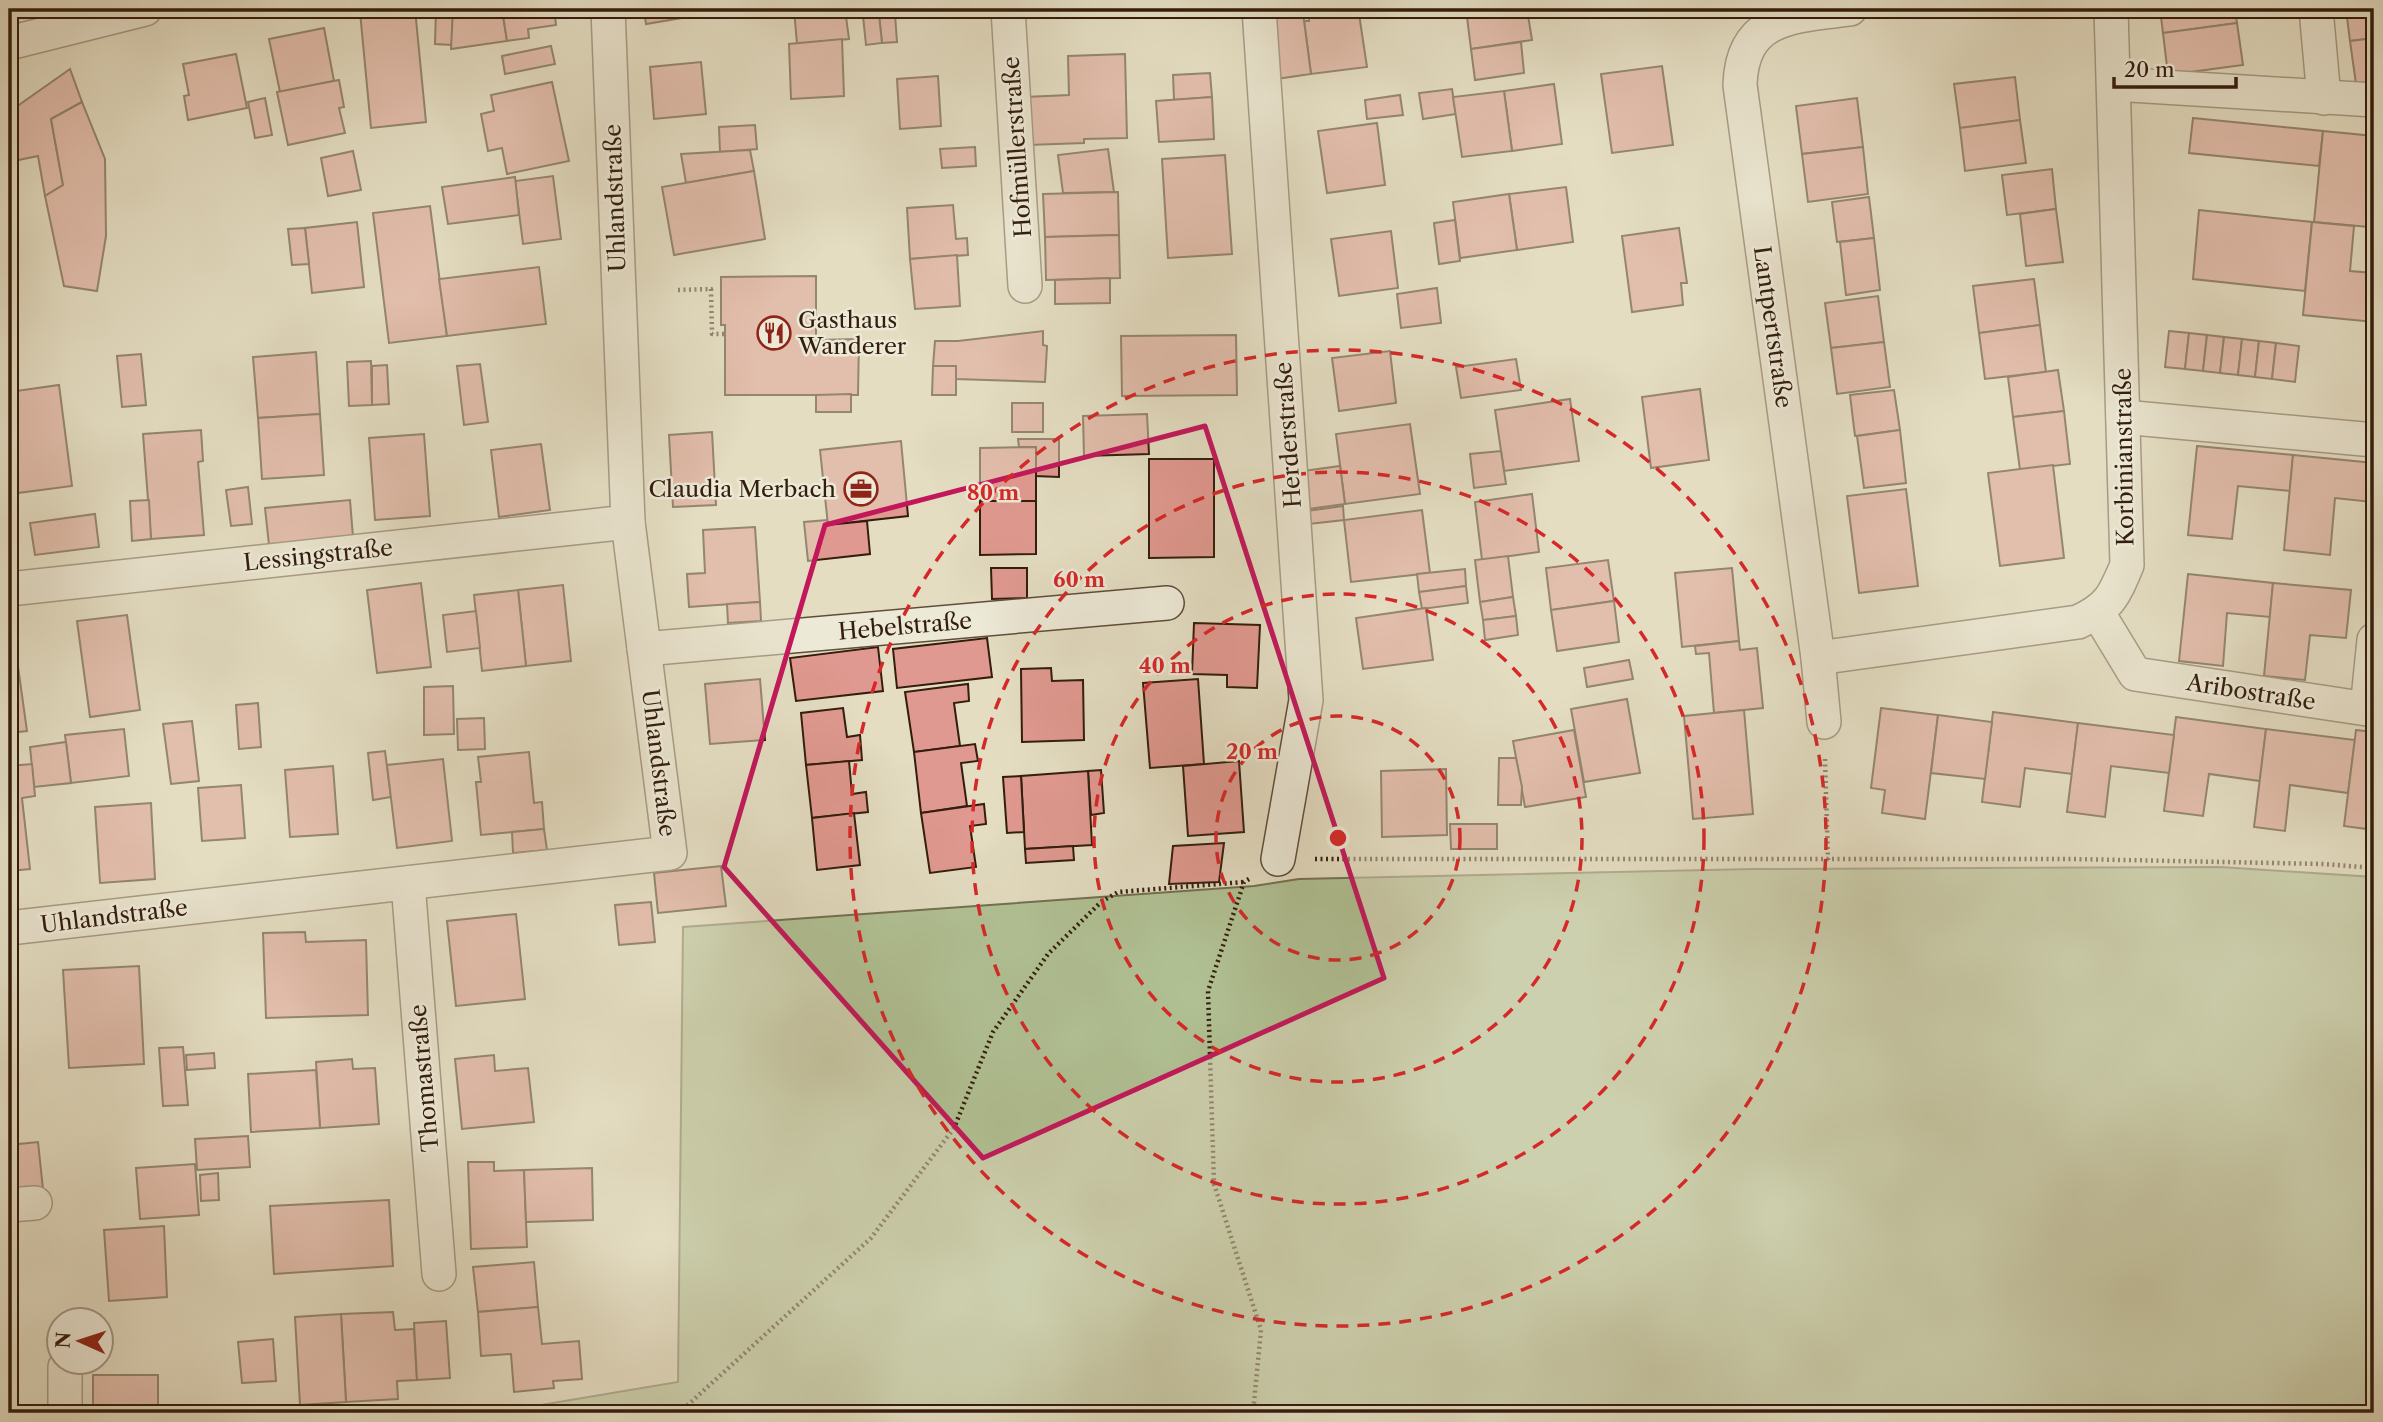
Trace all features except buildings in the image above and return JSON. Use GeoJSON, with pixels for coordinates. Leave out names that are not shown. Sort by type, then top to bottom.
{"type":"FeatureCollection","features":[{"type":"Feature","properties":{"kind":"street"},"geometry":{"type":"LineString","coordinates":[[9,43],[145,9]]}},
{"type":"Feature","properties":{"kind":"street","name":"Uhlandstraße"},"geometry":{"type":"LineString","coordinates":[[9,928],[670,853],[628,522],[608,9]]}},
{"type":"Feature","properties":{"kind":"street","name":"Hofmüllerstraße"},"geometry":{"type":"LineString","coordinates":[[1008,9],[1025,286]]}},
{"type":"Feature","properties":{"kind":"street","name":"Herderstraße"},"geometry":{"type":"LineString","coordinates":[[1259,9],[1306,700],[1278,859]]}},
{"type":"Feature","properties":{"kind":"street","name":"Lantpertstraße"},"geometry":{"type":"LineString","coordinates":[[1824,722],[1818,658],[1740,85],[1741,66],[1747,48],[1759,33],[1774,22],[1792,16],[1850,9]]}},
{"type":"Feature","properties":{"kind":"street","name":"Korbinianstraße"},"geometry":{"type":"LineString","coordinates":[[2098,613],[2117,590],[2127,565],[2111,9]]}},
{"type":"Feature","properties":{"kind":"street"},"geometry":{"type":"LineString","coordinates":[[2316,9],[2324,98]]}},
{"type":"Feature","properties":{"kind":"street"},"geometry":{"type":"LineString","coordinates":[[2114,84],[2374,100]]}},
{"type":"Feature","properties":{"kind":"street"},"geometry":{"type":"LineString","coordinates":[[2123,418],[2374,440]]}},
{"type":"Feature","properties":{"kind":"street","name":"Lessingstraße"},"geometry":{"type":"LineString","coordinates":[[9,589],[628,522]]}},
{"type":"Feature","properties":{"kind":"street","name":"Hebelstraße"},"geometry":{"type":"LineString","coordinates":[[644,649],[1167,603]]}},
{"type":"Feature","properties":{"kind":"street"},"geometry":{"type":"LineString","coordinates":[[1818,658],[2078,622],[2098,613]]}},
{"type":"Feature","properties":{"kind":"street","name":"Aribostraße"},"geometry":{"type":"LineString","coordinates":[[2098,613],[2135,674],[2367,709],[2374,640]]}},
{"type":"Feature","properties":{"kind":"street","name":"Thomastraße"},"geometry":{"type":"LineString","coordinates":[[408,883],[439,1274]]}},
{"type":"Feature","properties":{"kind":"street"},"geometry":{"type":"LineString","coordinates":[[65,1376],[65,1413]]}},
{"type":"Feature","properties":{"kind":"path"},"geometry":{"type":"LineString","coordinates":[[678,290],[711,289],[712,334],[725,334]]}},
{"type":"Feature","properties":{"kind":"path"},"geometry":{"type":"LineString","coordinates":[[1824,722],[1828,860]]}},
{"type":"Feature","properties":{"kind":"path"},"geometry":{"type":"LineString","coordinates":[[679,1413],[871,1238],[954,1128],[993,1032],[1048,954],[1101,902],[1118,892],[1244,882],[1278,859],[2073,859],[2324,864],[2374,868]]}},
{"type":"Feature","properties":{"kind":"path"},"geometry":{"type":"LineString","coordinates":[[1244,882],[1208,991],[1214,1184],[1261,1330],[1253,1413]]}},
{"type":"Feature","properties":{"kind":"highlighted area"},"geometry":{"type":"Polygon","coordinates":[[[1205,426],[1384,978],[983,1158],[724,867],[825,525],[1205,426]]]}},
{"type":"Feature","properties":{"kind":"green space"},"geometry":{"type":"Polygon","coordinates":[[[2221,867],[2374,877],[2374,1413],[493,1413],[678,1382],[683,927],[1254,886],[1299,879],[1753,869],[2221,867]]]}},
{"type":"Feature","properties":{"kind":"place","name":"Gasthaus Wanderer"},"geometry":{"type":"Point","coordinates":[774,333]}},
{"type":"Feature","properties":{"kind":"place","name":"Claudia Merbach"},"geometry":{"type":"Point","coordinates":[861,489]}}]}
